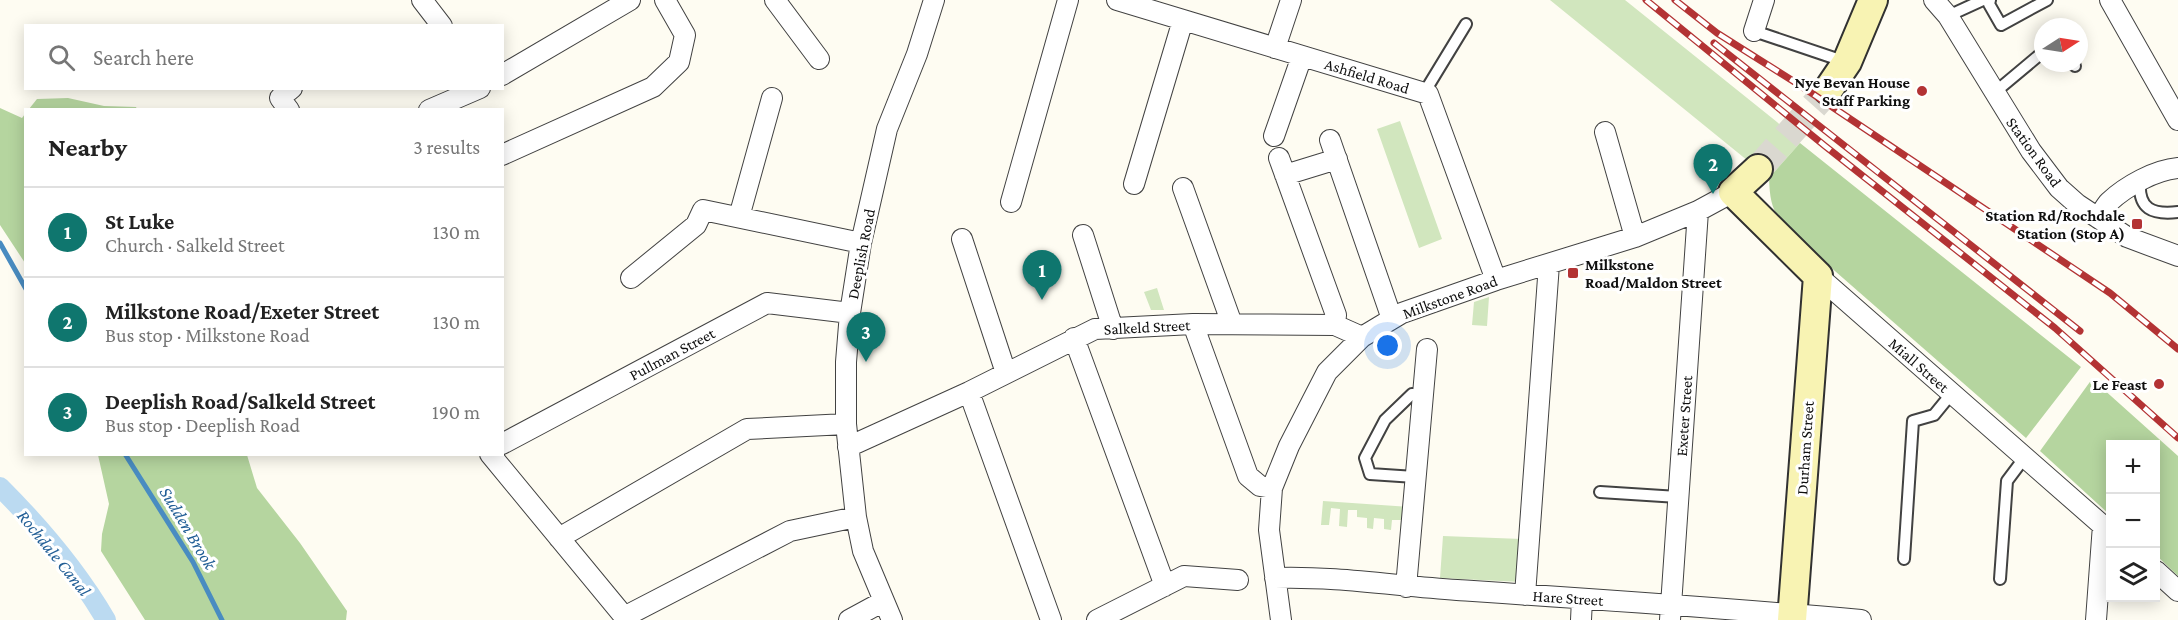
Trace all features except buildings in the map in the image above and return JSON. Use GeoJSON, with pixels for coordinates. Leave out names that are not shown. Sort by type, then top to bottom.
{"type":"FeatureCollection","features":[{"type":"Feature","properties":{"kind":"main road"},"geometry":{"type":"LineString","coordinates":[[1828,90],[1846,62],[1873,0]]}},
{"type":"Feature","properties":{"kind":"main road","name":"Milkstone Road"},"geometry":{"type":"LineString","coordinates":[[1733,192],[1758,169]]}},
{"type":"Feature","properties":{"kind":"main road","name":"Miall Street"},"geometry":{"type":"LineString","coordinates":[[1733,192],[1818,276]]}},
{"type":"Feature","properties":{"kind":"main road","name":"Durham Street"},"geometry":{"type":"LineString","coordinates":[[1792,617],[1818,276]]}},
{"type":"Feature","properties":{"kind":"street"},"geometry":{"type":"LineString","coordinates":[[422,0],[440,24]]}},
{"type":"Feature","properties":{"kind":"street"},"geometry":{"type":"LineString","coordinates":[[504,74],[630,0]]}},
{"type":"Feature","properties":{"kind":"street"},"geometry":{"type":"LineString","coordinates":[[504,154],[653,87],[679,62],[685,35],[665,0]]}},
{"type":"Feature","properties":{"kind":"street"},"geometry":{"type":"LineString","coordinates":[[775,0],[819,58]]}},
{"type":"Feature","properties":{"kind":"street","name":"Deeplish Road"},"geometry":{"type":"LineString","coordinates":[[892,620],[863,551],[856,517],[846,424],[846,362],[850,313],[861,243],[887,129],[917,54],[934,0]]}},
{"type":"Feature","properties":{"kind":"street"},"geometry":{"type":"LineString","coordinates":[[1011,202],[1068,0]]}},
{"type":"Feature","properties":{"kind":"street","name":"Ashfield Road"},"geometry":{"type":"LineString","coordinates":[[1117,0],[1428,94],[1496,280]]}},
{"type":"Feature","properties":{"kind":"street"},"geometry":{"type":"LineString","coordinates":[[1275,48],[1292,0]]}},
{"type":"Feature","properties":{"kind":"street"},"geometry":{"type":"LineString","coordinates":[[1754,31],[1764,0]]}},
{"type":"Feature","properties":{"kind":"street","name":"Station Road"},"geometry":{"type":"LineString","coordinates":[[1934,0],[1948,16],[2031,151],[2059,188],[2127,237],[2178,256]]}},
{"type":"Feature","properties":{"kind":"street"},"geometry":{"type":"LineString","coordinates":[[2110,0],[2178,120]]}},
{"type":"Feature","properties":{"kind":"street"},"geometry":{"type":"LineString","coordinates":[[1134,184],[1183,20]]}},
{"type":"Feature","properties":{"kind":"street"},"geometry":{"type":"LineString","coordinates":[[1274,136],[1302,56]]}},
{"type":"Feature","properties":{"kind":"street"},"geometry":{"type":"LineString","coordinates":[[288,108],[280,98],[290,90]]}},
{"type":"Feature","properties":{"kind":"street"},"geometry":{"type":"LineString","coordinates":[[434,108],[475,90]]}},
{"type":"Feature","properties":{"kind":"street"},"geometry":{"type":"LineString","coordinates":[[739,217],[772,98]]}},
{"type":"Feature","properties":{"kind":"street"},"geometry":{"type":"LineString","coordinates":[[1605,132],[1635,237]]}},
{"type":"Feature","properties":{"kind":"street"},"geometry":{"type":"LineString","coordinates":[[1330,140],[1392,319]]}},
{"type":"Feature","properties":{"kind":"street"},"geometry":{"type":"LineString","coordinates":[[1335,325],[1336,315],[1282,167],[1337,159]]}},
{"type":"Feature","properties":{"kind":"street"},"geometry":{"type":"LineString","coordinates":[[2098,218],[2108,202],[2140,182],[2168,169],[2178,168]]}},
{"type":"Feature","properties":{"kind":"street"},"geometry":{"type":"LineString","coordinates":[[1183,188],[1232,324]]}},
{"type":"Feature","properties":{"kind":"street","name":"Milkstone Road"},"geometry":{"type":"LineString","coordinates":[[1281,620],[1269,530],[1272,488],[1289,446],[1327,372],[1362,337],[1402,313],[1496,280],[1635,237],[1698,211],[1733,192]]}},
{"type":"Feature","properties":{"kind":"street"},"geometry":{"type":"LineString","coordinates":[[631,278],[696,225],[703,210],[861,243]]}},
{"type":"Feature","properties":{"kind":"street","name":"Exeter Street"},"geometry":{"type":"LineString","coordinates":[[1670,612],[1698,211]]}},
{"type":"Feature","properties":{"kind":"street"},"geometry":{"type":"LineString","coordinates":[[1083,235],[1113,329]]}},
{"type":"Feature","properties":{"kind":"street"},"geometry":{"type":"LineString","coordinates":[[962,239],[1006,373]]}},
{"type":"Feature","properties":{"kind":"street"},"geometry":{"type":"LineString","coordinates":[[1525,595],[1549,264]]}},
{"type":"Feature","properties":{"kind":"street","name":"Miall Street"},"geometry":{"type":"LineString","coordinates":[[1818,276],[2106,528]]}},
{"type":"Feature","properties":{"kind":"street","name":"Pullman Street"},"geometry":{"type":"LineString","coordinates":[[504,443],[767,303],[850,313]]}},
{"type":"Feature","properties":{"kind":"street"},"geometry":{"type":"LineString","coordinates":[[1193,324],[1248,476],[1260,486],[1272,488]]}},
{"type":"Feature","properties":{"kind":"street","name":"Salkeld Street"},"geometry":{"type":"LineString","coordinates":[[848,447],[969,392],[1095,329],[1193,324],[1335,325],[1362,337]]}},
{"type":"Feature","properties":{"kind":"street"},"geometry":{"type":"LineString","coordinates":[[1074,338],[1165,586]]}},
{"type":"Feature","properties":{"kind":"street"},"geometry":{"type":"LineString","coordinates":[[1406,587],[1427,350]]}},
{"type":"Feature","properties":{"kind":"street"},"geometry":{"type":"LineString","coordinates":[[969,392],[1051,620]]}},
{"type":"Feature","properties":{"kind":"street"},"geometry":{"type":"LineString","coordinates":[[559,538],[747,429],[846,424]]}},
{"type":"Feature","properties":{"kind":"street"},"geometry":{"type":"LineString","coordinates":[[492,456],[625,618],[790,531],[856,517]]}},
{"type":"Feature","properties":{"kind":"street"},"geometry":{"type":"LineString","coordinates":[[2096,620],[2106,537]]}},
{"type":"Feature","properties":{"kind":"street"},"geometry":{"type":"LineString","coordinates":[[2160,575],[2178,591]]}},
{"type":"Feature","properties":{"kind":"street"},"geometry":{"type":"LineString","coordinates":[[1097,620],[1185,576],[1238,580]]}},
{"type":"Feature","properties":{"kind":"street","name":"Hare Street"},"geometry":{"type":"LineString","coordinates":[[1275,579],[1299,577],[1406,587],[1582,598],[1670,612],[1861,620]]}},
{"type":"Feature","properties":{"kind":"street"},"geometry":{"type":"LineString","coordinates":[[1581,620],[1582,598]]}},
{"type":"Feature","properties":{"kind":"street"},"geometry":{"type":"LineString","coordinates":[[849,620],[884,601]]}},
{"type":"Feature","properties":{"kind":"lane"},"geometry":{"type":"LineString","coordinates":[[1948,16],[1983,0]]}},
{"type":"Feature","properties":{"kind":"lane"},"geometry":{"type":"LineString","coordinates":[[1990,0],[1989,4],[2001,25],[2047,0]]}},
{"type":"Feature","properties":{"kind":"lane"},"geometry":{"type":"LineString","coordinates":[[1424,93],[1466,24]]}},
{"type":"Feature","properties":{"kind":"lane"},"geometry":{"type":"LineString","coordinates":[[1754,31],[1846,62]]}},
{"type":"Feature","properties":{"kind":"lane"},"geometry":{"type":"LineString","coordinates":[[1994,93],[2034,60]]}},
{"type":"Feature","properties":{"kind":"lane"},"geometry":{"type":"LineString","coordinates":[[2140,182],[2141,202],[2148,208],[2157,212],[2178,212]]}},
{"type":"Feature","properties":{"kind":"lane"},"geometry":{"type":"LineString","coordinates":[[1904,560],[1913,421],[1934,415],[1952,393]]}},
{"type":"Feature","properties":{"kind":"lane"},"geometry":{"type":"LineString","coordinates":[[1415,477],[1370,474],[1365,458],[1385,420],[1412,394],[1423,395]]}},
{"type":"Feature","properties":{"kind":"lane"},"geometry":{"type":"LineString","coordinates":[[2000,579],[2007,481],[2025,458]]}},
{"type":"Feature","properties":{"kind":"lane"},"geometry":{"type":"LineString","coordinates":[[1600,492],[1678,497]]}},
{"type":"Feature","properties":{"kind":"green space"},"geometry":{"type":"Polygon","coordinates":[[[1550,0],[1625,0],[1800,143],[1769,178],[1550,0]]]}},
{"type":"Feature","properties":{"kind":"green space"},"geometry":{"type":"Polygon","coordinates":[[[68,98],[104,106],[136,108],[30,108],[37,99],[68,98]]]}},
{"type":"Feature","properties":{"kind":"green space"},"geometry":{"type":"Polygon","coordinates":[[[0,108],[22,118],[24,115],[24,261],[0,225],[0,108]]]}},
{"type":"Feature","properties":{"kind":"green space"},"geometry":{"type":"Polygon","coordinates":[[[1400,121],[1442,239],[1419,248],[1377,129],[1400,121]]]}},
{"type":"Feature","properties":{"kind":"green space"},"geometry":{"type":"Polygon","coordinates":[[[1800,143],[2081,367],[2026,438],[1788,230],[1778,218],[1770,194],[1769,178],[1800,143]]]}},
{"type":"Feature","properties":{"kind":"green space"},"geometry":{"type":"Polygon","coordinates":[[[1157,288],[1164,310],[1151,310],[1144,292],[1157,288]]]}},
{"type":"Feature","properties":{"kind":"green space"},"geometry":{"type":"Polygon","coordinates":[[[1489,297],[1487,326],[1472,325],[1474,302],[1489,297]]]}},
{"type":"Feature","properties":{"kind":"green space"},"geometry":{"type":"Polygon","coordinates":[[[2092,379],[2178,456],[2178,576],[2160,559],[2160,440],[2106,440],[2106,511],[2040,451],[2092,379]]]}},
{"type":"Feature","properties":{"kind":"green space"},"geometry":{"type":"Polygon","coordinates":[[[98,456],[247,456],[257,488],[300,543],[347,611],[346,620],[145,620],[101,551],[102,534],[109,504],[98,456]]]}},
{"type":"Feature","properties":{"kind":"green space"},"geometry":{"type":"Polygon","coordinates":[[[1323,501],[1410,507],[1408,531],[1400,531],[1401,520],[1392,520],[1391,530],[1384,529],[1384,519],[1374,518],[1373,529],[1367,528],[1367,518],[1357,517],[1357,510],[1348,510],[1347,527],[1339,526],[1340,509],[1331,508],[1329,525],[1321,525],[1323,501]]]}},
{"type":"Feature","properties":{"kind":"green space"},"geometry":{"type":"Polygon","coordinates":[[[1443,536],[1522,539],[1521,582],[1440,578],[1443,536]]]}},
{"type":"Feature","properties":{"kind":"waterway","name":"Sudden Brook"},"geometry":{"type":"LineString","coordinates":[[0,243],[24,285]]}},
{"type":"Feature","properties":{"kind":"waterway","name":"Sudden Brook"},"geometry":{"type":"LineString","coordinates":[[126,456],[193,562],[222,620]]}},
{"type":"Feature","properties":{"kind":"waterway","name":"Rochdale Canal"},"geometry":{"type":"LineString","coordinates":[[0,487],[57,550],[83,584],[106,620]]}},
{"type":"Feature","properties":{"kind":"tunnel"},"geometry":{"type":"LineString","coordinates":[[1758,169],[1828,90]]}},
{"type":"Feature","properties":{"kind":"railway"},"geometry":{"type":"LineString","coordinates":[[1646,0],[1825,146],[2055,328],[2178,438]]}},
{"type":"Feature","properties":{"kind":"railway"},"geometry":{"type":"LineString","coordinates":[[1675,0],[1717,33],[1801,86],[2110,293],[2178,349]]}},
{"type":"Feature","properties":{"kind":"railway"},"geometry":{"type":"LineString","coordinates":[[1714,43],[2080,331]]}},
{"type":"Feature","properties":{"kind":"place","name":"Nye Bevan House Staff Parking"},"geometry":{"type":"Point","coordinates":[1922,91]}},
{"type":"Feature","properties":{"kind":"place","name":"Milkstone Road/Exeter Street"},"geometry":{"type":"Point","coordinates":[1713,194]}},
{"type":"Feature","properties":{"kind":"place","name":"Station Rd/Rochdale Station (Stop A)"},"geometry":{"type":"Point","coordinates":[2137,224]}},
{"type":"Feature","properties":{"kind":"place","name":"Milkstone Road/Maldon Street"},"geometry":{"type":"Point","coordinates":[1573,273]}},
{"type":"Feature","properties":{"kind":"place","name":"St Luke"},"geometry":{"type":"Point","coordinates":[1042,300]}},
{"type":"Feature","properties":{"kind":"place","name":"Deeplish Road/Salkeld Street"},"geometry":{"type":"Point","coordinates":[866,362]}},
{"type":"Feature","properties":{"kind":"place","name":"Le Feast"},"geometry":{"type":"Point","coordinates":[2159,384]}}]}
